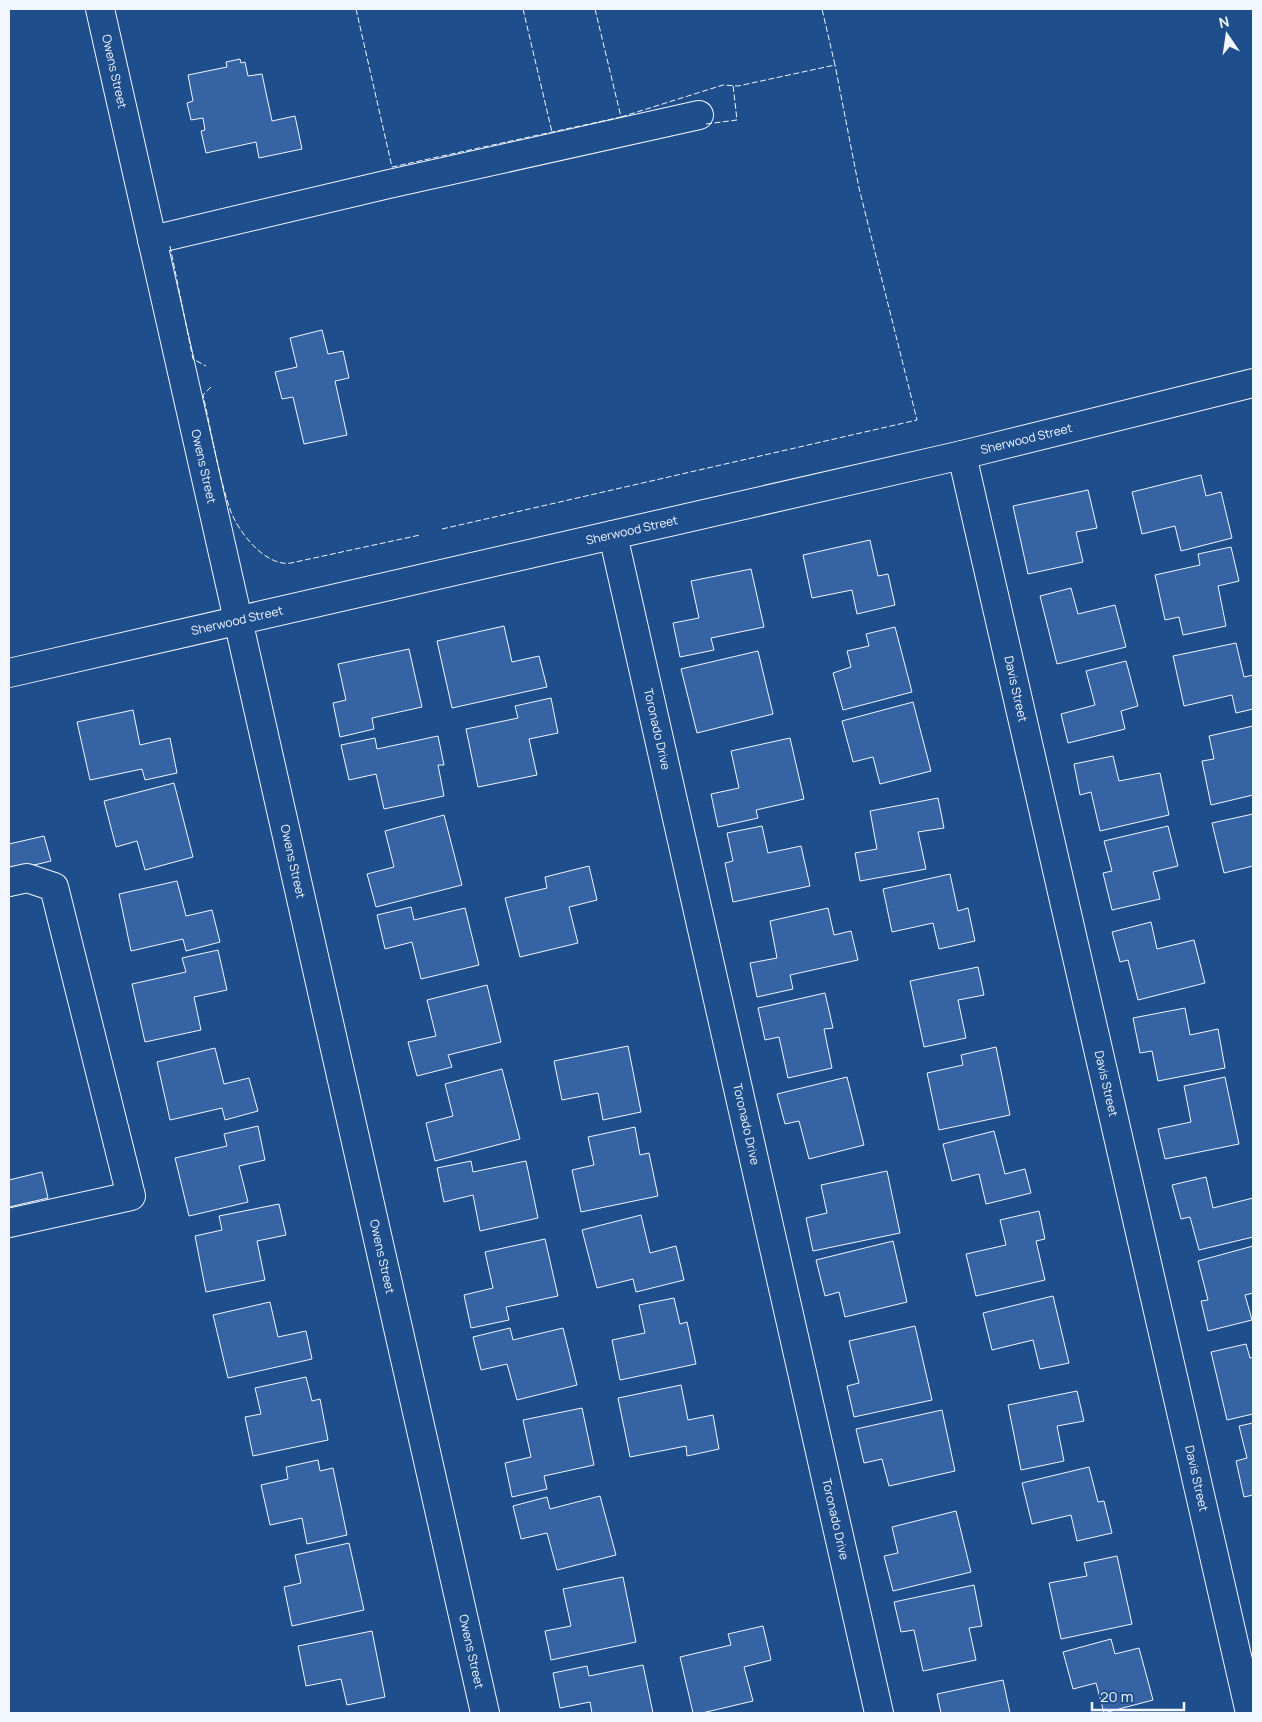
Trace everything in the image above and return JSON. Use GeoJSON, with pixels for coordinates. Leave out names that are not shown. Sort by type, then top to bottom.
{"type":"FeatureCollection","features":[{"type":"Feature","properties":{"kind":"street","name":"Owens Street"},"geometry":{"type":"LineString","coordinates":[[100,9],[485,1713]]}},
{"type":"Feature","properties":{"kind":"street"},"geometry":{"type":"LineString","coordinates":[[152,240],[389,184],[699,115]]}},
{"type":"Feature","properties":{"kind":"street","name":"Sherwood Street"},"geometry":{"type":"LineString","coordinates":[[9,673],[962,455],[1253,383]]}},
{"type":"Feature","properties":{"kind":"street","name":"Davis Street"},"geometry":{"type":"LineString","coordinates":[[962,455],[1250,1713]]}},
{"type":"Feature","properties":{"kind":"street","name":"Toronado Drive"},"geometry":{"type":"LineString","coordinates":[[613,535],[879,1713]]}},
{"type":"Feature","properties":{"kind":"street"},"geometry":{"type":"LineString","coordinates":[[9,882],[27,878],[54,887],[131,1196],[9,1223]]}},
{"type":"Feature","properties":{"kind":"building"},"geometry":{"type":"Polygon","coordinates":[[[240,59],[241,63],[245,62],[248,76],[262,74],[272,121],[295,116],[302,149],[259,158],[256,142],[206,153],[201,131],[205,130],[203,118],[191,120],[187,103],[193,101],[188,75],[227,67],[226,62],[240,59]]]}},
{"type":"Feature","properties":{"kind":"building"},"geometry":{"type":"Polygon","coordinates":[[[322,330],[328,354],[343,351],[349,378],[335,381],[347,435],[304,444],[293,397],[282,399],[275,372],[297,367],[290,338],[322,330]]]}},
{"type":"Feature","properties":{"kind":"building"},"geometry":{"type":"Polygon","coordinates":[[[1201,475],[1206,496],[1221,492],[1232,538],[1181,551],[1175,526],[1142,534],[1132,492],[1201,475]]]}},
{"type":"Feature","properties":{"kind":"building"},"geometry":{"type":"Polygon","coordinates":[[[1088,490],[1097,528],[1076,532],[1083,562],[1028,574],[1013,506],[1088,490]]]}},
{"type":"Feature","properties":{"kind":"building"},"geometry":{"type":"Polygon","coordinates":[[[870,540],[878,576],[888,574],[895,605],[857,614],[852,590],[812,598],[803,555],[870,540]]]}},
{"type":"Feature","properties":{"kind":"building"},"geometry":{"type":"Polygon","coordinates":[[[1231,547],[1239,581],[1218,586],[1226,626],[1183,635],[1179,617],[1165,620],[1155,575],[1200,565],[1198,554],[1231,547]]]}},
{"type":"Feature","properties":{"kind":"building"},"geometry":{"type":"Polygon","coordinates":[[[751,569],[764,627],[711,638],[714,650],[680,657],[673,623],[699,618],[691,581],[751,569]]]}},
{"type":"Feature","properties":{"kind":"building"},"geometry":{"type":"Polygon","coordinates":[[[1071,588],[1078,614],[1115,605],[1126,647],[1057,664],[1040,596],[1071,588]]]}},
{"type":"Feature","properties":{"kind":"building"},"geometry":{"type":"Polygon","coordinates":[[[504,626],[512,662],[539,656],[547,687],[452,708],[437,641],[504,626]]]}},
{"type":"Feature","properties":{"kind":"building"},"geometry":{"type":"Polygon","coordinates":[[[895,627],[912,692],[843,710],[833,673],[851,667],[847,651],[869,646],[866,634],[895,627]]]}},
{"type":"Feature","properties":{"kind":"building"},"geometry":{"type":"Polygon","coordinates":[[[1236,643],[1244,677],[1253,675],[1253,709],[1236,713],[1232,695],[1184,706],[1173,656],[1236,643]]]}},
{"type":"Feature","properties":{"kind":"building"},"geometry":{"type":"Polygon","coordinates":[[[409,649],[422,707],[372,718],[374,729],[340,737],[333,703],[346,700],[338,664],[409,649]]]}},
{"type":"Feature","properties":{"kind":"building"},"geometry":{"type":"Polygon","coordinates":[[[758,651],[773,714],[697,733],[681,669],[758,651]]]}},
{"type":"Feature","properties":{"kind":"building"},"geometry":{"type":"Polygon","coordinates":[[[1126,661],[1138,706],[1121,711],[1125,729],[1068,743],[1061,714],[1095,705],[1086,671],[1126,661]]]}},
{"type":"Feature","properties":{"kind":"building"},"geometry":{"type":"Polygon","coordinates":[[[551,698],[558,733],[529,739],[537,775],[478,787],[466,729],[518,718],[515,706],[551,698]]]}},
{"type":"Feature","properties":{"kind":"building"},"geometry":{"type":"Polygon","coordinates":[[[913,702],[931,771],[880,784],[873,757],[853,762],[842,721],[913,702]]]}},
{"type":"Feature","properties":{"kind":"building"},"geometry":{"type":"Polygon","coordinates":[[[133,710],[140,745],[170,738],[177,773],[145,780],[142,769],[90,780],[77,722],[133,710]]]}},
{"type":"Feature","properties":{"kind":"building"},"geometry":{"type":"Polygon","coordinates":[[[1253,726],[1253,795],[1211,805],[1202,761],[1214,759],[1209,736],[1253,726]]]}},
{"type":"Feature","properties":{"kind":"building"},"geometry":{"type":"Polygon","coordinates":[[[438,736],[444,765],[438,765],[444,796],[384,809],[376,774],[349,780],[341,745],[375,738],[377,749],[438,736]]]}},
{"type":"Feature","properties":{"kind":"building"},"geometry":{"type":"Polygon","coordinates":[[[790,738],[804,799],[756,810],[758,818],[718,827],[711,794],[739,788],[731,751],[790,738]]]}},
{"type":"Feature","properties":{"kind":"building"},"geometry":{"type":"Polygon","coordinates":[[[1113,756],[1119,781],[1160,773],[1169,815],[1100,831],[1091,792],[1080,795],[1074,764],[1113,756]]]}},
{"type":"Feature","properties":{"kind":"building"},"geometry":{"type":"Polygon","coordinates":[[[174,783],[193,857],[145,870],[137,841],[116,847],[104,801],[174,783]]]}},
{"type":"Feature","properties":{"kind":"building"},"geometry":{"type":"Polygon","coordinates":[[[938,798],[944,828],[918,832],[926,869],[860,881],[855,853],[877,849],[870,811],[938,798]]]}},
{"type":"Feature","properties":{"kind":"building"},"geometry":{"type":"Polygon","coordinates":[[[1253,814],[1253,866],[1224,873],[1212,823],[1253,814]]]}},
{"type":"Feature","properties":{"kind":"building"},"geometry":{"type":"Polygon","coordinates":[[[444,815],[462,885],[376,907],[367,874],[394,867],[385,831],[444,815]]]}},
{"type":"Feature","properties":{"kind":"building"},"geometry":{"type":"Polygon","coordinates":[[[762,826],[768,853],[801,846],[810,886],[733,902],[725,863],[733,861],[727,833],[762,826]]]}},
{"type":"Feature","properties":{"kind":"building"},"geometry":{"type":"Polygon","coordinates":[[[1168,826],[1178,866],[1153,872],[1160,899],[1112,910],[1103,873],[1112,871],[1104,841],[1168,826]]]}},
{"type":"Feature","properties":{"kind":"building"},"geometry":{"type":"Polygon","coordinates":[[[44,836],[51,861],[9,871],[9,844],[44,836]]]}},
{"type":"Feature","properties":{"kind":"building"},"geometry":{"type":"Polygon","coordinates":[[[589,866],[597,900],[569,907],[578,943],[520,957],[505,898],[547,888],[545,877],[589,866]]]}},
{"type":"Feature","properties":{"kind":"building"},"geometry":{"type":"Polygon","coordinates":[[[950,874],[958,911],[968,908],[975,941],[939,949],[933,923],[892,932],[883,889],[950,874]]]}},
{"type":"Feature","properties":{"kind":"building"},"geometry":{"type":"Polygon","coordinates":[[[177,881],[186,916],[212,910],[220,942],[186,951],[183,939],[131,951],[119,894],[177,881]]]}},
{"type":"Feature","properties":{"kind":"building"},"geometry":{"type":"Polygon","coordinates":[[[411,907],[414,920],[465,908],[479,965],[421,979],[412,942],[385,949],[377,915],[411,907]]]}},
{"type":"Feature","properties":{"kind":"building"},"geometry":{"type":"Polygon","coordinates":[[[828,908],[834,935],[851,931],[858,960],[790,975],[793,989],[757,997],[750,963],[777,958],[770,921],[828,908]]]}},
{"type":"Feature","properties":{"kind":"building"},"geometry":{"type":"Polygon","coordinates":[[[1151,922],[1157,949],[1194,940],[1205,983],[1138,1000],[1128,960],[1120,962],[1112,932],[1151,922]]]}},
{"type":"Feature","properties":{"kind":"building"},"geometry":{"type":"Polygon","coordinates":[[[218,950],[227,990],[194,997],[201,1030],[145,1042],[132,984],[186,972],[182,958],[218,950]]]}},
{"type":"Feature","properties":{"kind":"building"},"geometry":{"type":"Polygon","coordinates":[[[978,967],[984,995],[958,1000],[966,1038],[924,1047],[910,981],[978,967]]]}},
{"type":"Feature","properties":{"kind":"building"},"geometry":{"type":"Polygon","coordinates":[[[487,985],[501,1042],[448,1055],[452,1067],[417,1076],[408,1042],[436,1036],[427,1000],[487,985]]]}},
{"type":"Feature","properties":{"kind":"building"},"geometry":{"type":"Polygon","coordinates":[[[825,993],[833,1028],[824,1029],[832,1068],[788,1078],[779,1037],[765,1040],[758,1008],[825,993]]]}},
{"type":"Feature","properties":{"kind":"building"},"geometry":{"type":"Polygon","coordinates":[[[1185,1008],[1190,1035],[1218,1029],[1225,1068],[1158,1081],[1152,1051],[1140,1053],[1133,1018],[1185,1008]]]}},
{"type":"Feature","properties":{"kind":"building"},"geometry":{"type":"Polygon","coordinates":[[[628,1046],[641,1112],[603,1120],[598,1093],[562,1100],[554,1061],[628,1046]]]}},
{"type":"Feature","properties":{"kind":"building"},"geometry":{"type":"Polygon","coordinates":[[[996,1047],[1010,1115],[939,1130],[927,1073],[963,1065],[961,1055],[996,1047]]]}},
{"type":"Feature","properties":{"kind":"building"},"geometry":{"type":"Polygon","coordinates":[[[215,1048],[224,1084],[249,1078],[258,1111],[225,1120],[222,1108],[170,1120],[157,1062],[215,1048]]]}},
{"type":"Feature","properties":{"kind":"building"},"geometry":{"type":"Polygon","coordinates":[[[502,1069],[520,1139],[435,1161],[426,1123],[453,1116],[445,1084],[502,1069]]]}},
{"type":"Feature","properties":{"kind":"building"},"geometry":{"type":"Polygon","coordinates":[[[847,1077],[864,1145],[809,1159],[799,1121],[785,1124],[777,1094],[847,1077]]]}},
{"type":"Feature","properties":{"kind":"building"},"geometry":{"type":"Polygon","coordinates":[[[1225,1077],[1239,1144],[1165,1159],[1158,1129],[1191,1122],[1184,1086],[1225,1077]]]}},
{"type":"Feature","properties":{"kind":"building"},"geometry":{"type":"Polygon","coordinates":[[[258,1126],[265,1160],[239,1166],[248,1202],[189,1216],[175,1158],[227,1146],[224,1134],[258,1126]]]}},
{"type":"Feature","properties":{"kind":"building"},"geometry":{"type":"Polygon","coordinates":[[[635,1127],[640,1155],[649,1153],[658,1196],[581,1212],[572,1170],[594,1165],[588,1137],[635,1127]]]}},
{"type":"Feature","properties":{"kind":"building"},"geometry":{"type":"Polygon","coordinates":[[[994,1131],[1005,1174],[1025,1169],[1031,1193],[986,1204],[979,1174],[952,1181],[943,1144],[994,1131]]]}},
{"type":"Feature","properties":{"kind":"building"},"geometry":{"type":"Polygon","coordinates":[[[471,1161],[473,1172],[526,1161],[538,1218],[480,1231],[473,1195],[444,1202],[437,1168],[471,1161]]]}},
{"type":"Feature","properties":{"kind":"building"},"geometry":{"type":"Polygon","coordinates":[[[887,1171],[900,1233],[813,1251],[806,1218],[827,1213],[821,1185],[887,1171]]]}},
{"type":"Feature","properties":{"kind":"building"},"geometry":{"type":"Polygon","coordinates":[[[42,1172],[48,1198],[9,1207],[9,1180],[42,1172]]]}},
{"type":"Feature","properties":{"kind":"building"},"geometry":{"type":"Polygon","coordinates":[[[1206,1177],[1213,1208],[1253,1198],[1253,1237],[1199,1250],[1190,1217],[1181,1219],[1172,1185],[1206,1177]]]}},
{"type":"Feature","properties":{"kind":"building"},"geometry":{"type":"Polygon","coordinates":[[[279,1204],[286,1235],[257,1241],[265,1280],[206,1292],[195,1236],[222,1230],[219,1216],[279,1204]]]}},
{"type":"Feature","properties":{"kind":"building"},"geometry":{"type":"Polygon","coordinates":[[[1039,1211],[1045,1239],[1036,1241],[1045,1280],[976,1296],[966,1254],[1006,1245],[1000,1220],[1039,1211]]]}},
{"type":"Feature","properties":{"kind":"building"},"geometry":{"type":"Polygon","coordinates":[[[641,1215],[650,1253],[676,1246],[684,1280],[636,1292],[633,1279],[597,1288],[582,1230],[641,1215]]]}},
{"type":"Feature","properties":{"kind":"building"},"geometry":{"type":"Polygon","coordinates":[[[545,1239],[558,1296],[506,1307],[509,1320],[471,1328],[464,1295],[493,1288],[485,1252],[545,1239]]]}},
{"type":"Feature","properties":{"kind":"building"},"geometry":{"type":"Polygon","coordinates":[[[893,1241],[907,1302],[845,1317],[839,1292],[825,1296],[816,1260],[893,1241]]]}},
{"type":"Feature","properties":{"kind":"building"},"geometry":{"type":"Polygon","coordinates":[[[1253,1246],[1253,1293],[1245,1295],[1252,1320],[1208,1331],[1201,1301],[1208,1300],[1198,1261],[1253,1246]]]}},
{"type":"Feature","properties":{"kind":"building"},"geometry":{"type":"Polygon","coordinates":[[[1053,1296],[1069,1363],[1040,1369],[1033,1340],[992,1350],[983,1313],[1053,1296]]]}},
{"type":"Feature","properties":{"kind":"building"},"geometry":{"type":"Polygon","coordinates":[[[674,1298],[680,1324],[687,1322],[696,1364],[620,1380],[612,1340],[645,1333],[639,1305],[674,1298]]]}},
{"type":"Feature","properties":{"kind":"building"},"geometry":{"type":"Polygon","coordinates":[[[270,1302],[278,1337],[306,1331],[312,1359],[228,1378],[213,1315],[270,1302]]]}},
{"type":"Feature","properties":{"kind":"building"},"geometry":{"type":"Polygon","coordinates":[[[915,1326],[932,1400],[854,1417],[847,1386],[859,1383],[849,1341],[915,1326]]]}},
{"type":"Feature","properties":{"kind":"building"},"geometry":{"type":"Polygon","coordinates":[[[510,1328],[513,1340],[563,1328],[577,1385],[517,1400],[507,1364],[481,1370],[473,1337],[510,1328]]]}},
{"type":"Feature","properties":{"kind":"building"},"geometry":{"type":"Polygon","coordinates":[[[1246,1344],[1250,1358],[1253,1357],[1253,1414],[1227,1420],[1211,1352],[1246,1344]]]}},
{"type":"Feature","properties":{"kind":"building"},"geometry":{"type":"Polygon","coordinates":[[[306,1377],[312,1401],[320,1399],[328,1440],[253,1456],[245,1417],[261,1414],[255,1388],[306,1377]]]}},
{"type":"Feature","properties":{"kind":"building"},"geometry":{"type":"Polygon","coordinates":[[[681,1385],[688,1420],[713,1415],[719,1449],[687,1456],[686,1446],[630,1457],[618,1398],[681,1385]]]}},
{"type":"Feature","properties":{"kind":"building"},"geometry":{"type":"Polygon","coordinates":[[[1077,1391],[1084,1421],[1057,1426],[1064,1461],[1021,1470],[1008,1405],[1077,1391]]]}},
{"type":"Feature","properties":{"kind":"building"},"geometry":{"type":"Polygon","coordinates":[[[582,1408],[594,1465],[544,1476],[547,1489],[512,1497],[505,1463],[531,1457],[523,1420],[582,1408]]]}},
{"type":"Feature","properties":{"kind":"building"},"geometry":{"type":"Polygon","coordinates":[[[942,1410],[955,1471],[889,1486],[882,1459],[864,1463],[856,1429],[942,1410]]]}},
{"type":"Feature","properties":{"kind":"building"},"geometry":{"type":"Polygon","coordinates":[[[1253,1423],[1253,1495],[1244,1497],[1236,1461],[1247,1458],[1239,1426],[1253,1423]]]}},
{"type":"Feature","properties":{"kind":"building"},"geometry":{"type":"Polygon","coordinates":[[[318,1460],[320,1471],[333,1468],[347,1535],[307,1544],[302,1518],[270,1525],[261,1485],[288,1479],[286,1467],[318,1460]]]}},
{"type":"Feature","properties":{"kind":"building"},"geometry":{"type":"Polygon","coordinates":[[[1089,1467],[1098,1502],[1104,1501],[1112,1533],[1077,1541],[1071,1515],[1032,1524],[1022,1483],[1089,1467]]]}},
{"type":"Feature","properties":{"kind":"building"},"geometry":{"type":"Polygon","coordinates":[[[600,1496],[616,1555],[557,1570],[547,1533],[521,1539],[513,1506],[547,1497],[550,1509],[600,1496]]]}},
{"type":"Feature","properties":{"kind":"building"},"geometry":{"type":"Polygon","coordinates":[[[956,1511],[971,1572],[893,1591],[884,1556],[898,1553],[892,1527],[956,1511]]]}},
{"type":"Feature","properties":{"kind":"building"},"geometry":{"type":"Polygon","coordinates":[[[349,1543],[364,1610],[292,1626],[284,1587],[301,1583],[295,1555],[349,1543]]]}},
{"type":"Feature","properties":{"kind":"building"},"geometry":{"type":"Polygon","coordinates":[[[1117,1556],[1132,1624],[1061,1639],[1049,1583],[1087,1576],[1084,1563],[1117,1556]]]}},
{"type":"Feature","properties":{"kind":"building"},"geometry":{"type":"Polygon","coordinates":[[[623,1577],[636,1642],[551,1660],[545,1631],[571,1626],[563,1589],[623,1577]]]}},
{"type":"Feature","properties":{"kind":"building"},"geometry":{"type":"Polygon","coordinates":[[[974,1585],[982,1626],[969,1628],[976,1660],[923,1671],[914,1630],[901,1632],[894,1602],[974,1585]]]}},
{"type":"Feature","properties":{"kind":"building"},"geometry":{"type":"Polygon","coordinates":[[[763,1626],[771,1660],[744,1667],[753,1701],[702,1713],[693,1713],[680,1657],[731,1645],[728,1634],[763,1626]]]}},
{"type":"Feature","properties":{"kind":"building"},"geometry":{"type":"Polygon","coordinates":[[[372,1631],[385,1697],[347,1705],[341,1679],[306,1686],[298,1646],[372,1631]]]}},
{"type":"Feature","properties":{"kind":"building"},"geometry":{"type":"Polygon","coordinates":[[[1111,1639],[1115,1654],[1139,1648],[1153,1700],[1104,1713],[1096,1683],[1073,1689],[1063,1652],[1111,1639]]]}},
{"type":"Feature","properties":{"kind":"building"},"geometry":{"type":"Polygon","coordinates":[[[643,1665],[653,1713],[592,1713],[590,1702],[560,1708],[553,1673],[587,1666],[589,1676],[643,1665]]]}},
{"type":"Feature","properties":{"kind":"building"},"geometry":{"type":"Polygon","coordinates":[[[1003,1680],[1010,1713],[941,1713],[937,1694],[1003,1680]]]}},
{"type":"Feature","properties":{"kind":"fence"},"geometry":{"type":"LineString","coordinates":[[356,9],[392,167],[621,117],[595,9]]}},
{"type":"Feature","properties":{"kind":"fence"},"geometry":{"type":"LineString","coordinates":[[523,9],[552,132]]}},
{"type":"Feature","properties":{"kind":"fence"},"geometry":{"type":"LineString","coordinates":[[621,117],[723,85],[738,86],[835,65],[822,9]]}},
{"type":"Feature","properties":{"kind":"fence"},"geometry":{"type":"LineString","coordinates":[[442,529],[917,420],[859,188],[835,65]]}},
{"type":"Feature","properties":{"kind":"fence"},"geometry":{"type":"LineString","coordinates":[[706,124],[737,120],[733,85]]}},
{"type":"Feature","properties":{"kind":"fence"},"geometry":{"type":"LineString","coordinates":[[170,246],[193,359],[206,366]]}},
{"type":"Feature","properties":{"kind":"fence"},"geometry":{"type":"LineString","coordinates":[[211,387],[203,395],[226,498],[235,521],[247,539],[263,554],[272,560],[291,563],[420,535]]}}]}
